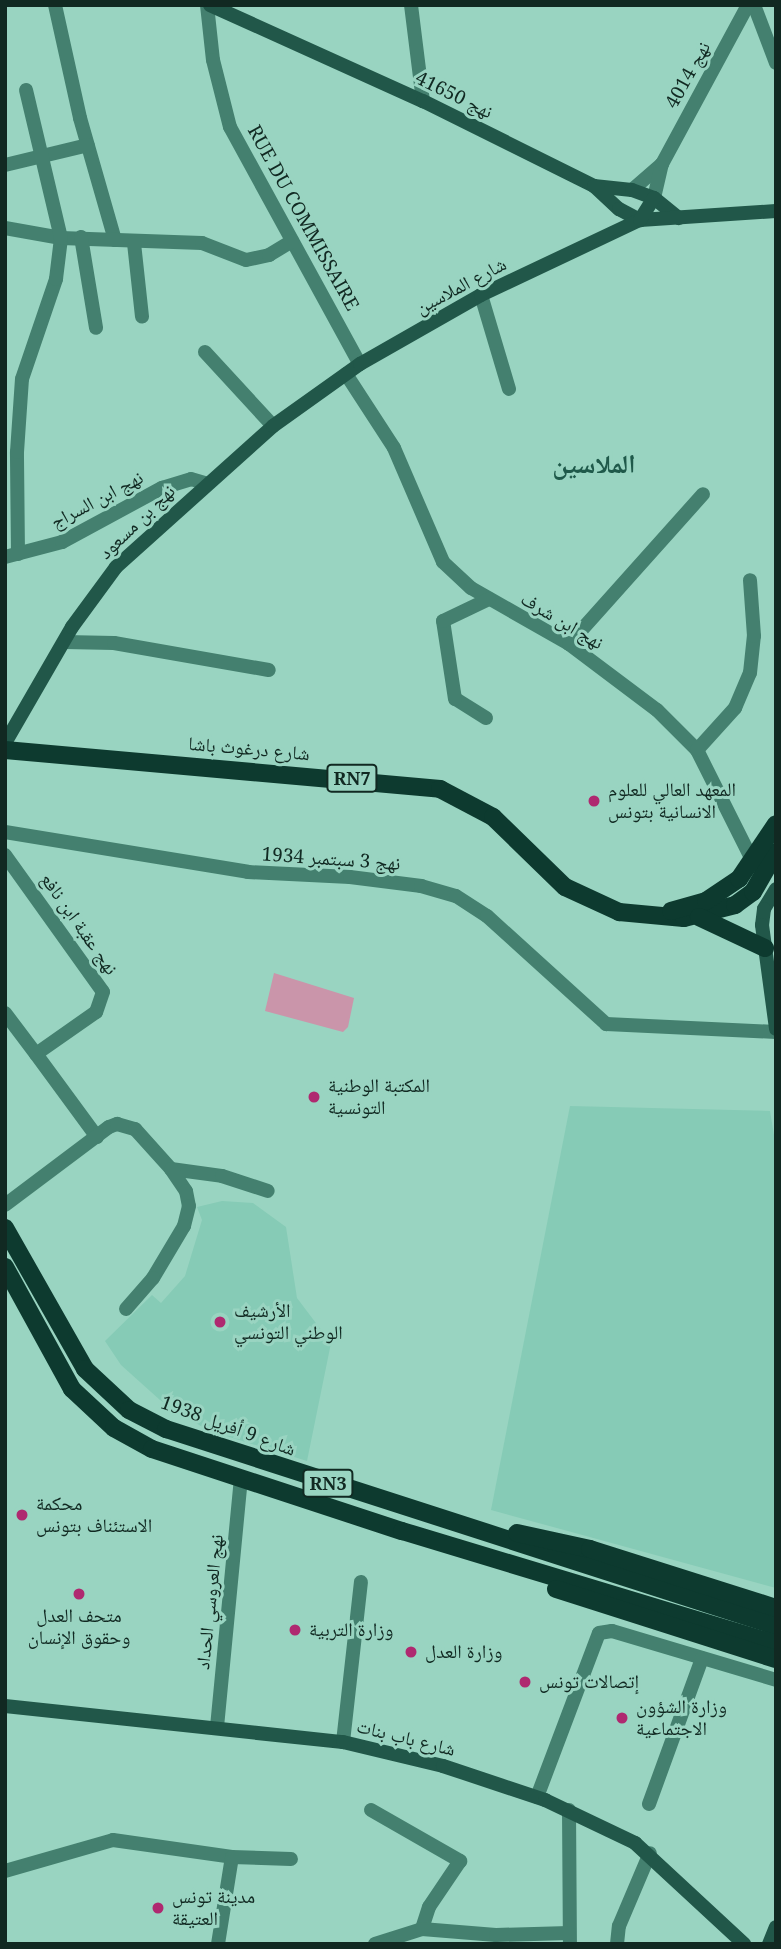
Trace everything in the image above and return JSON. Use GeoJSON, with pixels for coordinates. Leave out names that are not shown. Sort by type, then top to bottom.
{"type":"FeatureCollection","features":[{"type":"Feature","properties":{"kind":"main road","name":"شارع درغوث باشا"},"geometry":{"type":"LineString","coordinates":[[5,750],[440,789],[493,817],[546,872],[582,897],[619,912],[696,916],[735,905],[753,892],[770,886]]}},
{"type":"Feature","properties":{"kind":"main road","name":"RN7"},"geometry":{"type":"LineString","coordinates":[[753,862],[776,824]]}},
{"type":"Feature","properties":{"kind":"main road","name":"RN7"},"geometry":{"type":"LineString","coordinates":[[770,886],[776,852]]}},
{"type":"Feature","properties":{"kind":"main road","name":"شارع درغوث باشا"},"geometry":{"type":"LineString","coordinates":[[657,915],[724,891],[753,862]]}},
{"type":"Feature","properties":{"kind":"main road"},"geometry":{"type":"LineString","coordinates":[[696,916],[765,948]]}},
{"type":"Feature","properties":{"kind":"main road","name":"شارع 9 أفريل 1938"},"geometry":{"type":"LineString","coordinates":[[5,1228],[85,1369],[129,1410],[177,1433],[404,1507],[740,1625],[776,1644]]}},
{"type":"Feature","properties":{"kind":"main road","name":"شارع 9 أفريل 1938"},"geometry":{"type":"LineString","coordinates":[[5,1267],[72,1389],[97,1414],[152,1449],[402,1531],[740,1625],[776,1626]]}},
{"type":"Feature","properties":{"kind":"main road","name":"شارع 9 أفريل 1938"},"geometry":{"type":"LineString","coordinates":[[404,1507],[590,1549],[776,1608]]}},
{"type":"Feature","properties":{"kind":"main road","name":"شارع 9 أفريل 1938"},"geometry":{"type":"LineString","coordinates":[[402,1531],[587,1601],[776,1659]]}},
{"type":"Feature","properties":{"kind":"street"},"geometry":{"type":"LineString","coordinates":[[55,5],[88,145],[116,240]]}},
{"type":"Feature","properties":{"kind":"street","name":"نهج 41650"},"geometry":{"type":"LineString","coordinates":[[209,5],[423,101],[594,186],[632,190],[653,198],[679,218]]}},
{"type":"Feature","properties":{"kind":"street","name":"RUE DU COMMISSAIRE"},"geometry":{"type":"LineString","coordinates":[[209,5],[213,60],[230,127],[360,364]]}},
{"type":"Feature","properties":{"kind":"street"},"geometry":{"type":"LineString","coordinates":[[411,5],[423,101]]}},
{"type":"Feature","properties":{"kind":"street","name":"نهج 4014"},"geometry":{"type":"LineString","coordinates":[[653,198],[662,164],[748,5]]}},
{"type":"Feature","properties":{"kind":"street"},"geometry":{"type":"LineString","coordinates":[[754,5],[776,63]]}},
{"type":"Feature","properties":{"kind":"street"},"geometry":{"type":"LineString","coordinates":[[12,555],[11,450],[22,379],[56,279],[61,238],[38,155],[26,90]]}},
{"type":"Feature","properties":{"kind":"street"},"geometry":{"type":"LineString","coordinates":[[5,165],[88,145]]}},
{"type":"Feature","properties":{"kind":"street","name":"نهج 4014"},"geometry":{"type":"LineString","coordinates":[[632,190],[662,164]]}},
{"type":"Feature","properties":{"kind":"street"},"geometry":{"type":"LineString","coordinates":[[594,186],[619,209],[640,220],[653,198]]}},
{"type":"Feature","properties":{"kind":"street","name":"شارع الملاسين"},"geometry":{"type":"LineString","coordinates":[[596,238],[632,190]]}},
{"type":"Feature","properties":{"kind":"street","name":"شارع الملاسين"},"geometry":{"type":"LineString","coordinates":[[346,374],[481,295],[596,238],[640,220],[776,211]]}},
{"type":"Feature","properties":{"kind":"street"},"geometry":{"type":"LineString","coordinates":[[5,228],[61,238],[81,237],[134,243],[202,243],[246,260],[269,255],[292,241]]}},
{"type":"Feature","properties":{"kind":"street"},"geometry":{"type":"LineString","coordinates":[[81,237],[96,328]]}},
{"type":"Feature","properties":{"kind":"street"},"geometry":{"type":"LineString","coordinates":[[134,243],[142,317]]}},
{"type":"Feature","properties":{"kind":"street"},"geometry":{"type":"LineString","coordinates":[[481,295],[509,389]]}},
{"type":"Feature","properties":{"kind":"street"},"geometry":{"type":"LineString","coordinates":[[205,352],[273,426]]}},
{"type":"Feature","properties":{"kind":"street","name":"نهج بن مسعود"},"geometry":{"type":"LineString","coordinates":[[5,743],[65,642],[116,568],[205,483],[273,426],[346,374]]}},
{"type":"Feature","properties":{"kind":"street","name":"نهج ابن شرف"},"geometry":{"type":"LineString","coordinates":[[346,374],[394,448],[443,562],[489,599],[569,644],[633,690],[697,750],[753,862],[770,886]]}},
{"type":"Feature","properties":{"kind":"street","name":"نهج ابن السراج"},"geometry":{"type":"LineString","coordinates":[[12,555],[62,542],[162,488],[191,479],[205,483]]}},
{"type":"Feature","properties":{"kind":"street"},"geometry":{"type":"LineString","coordinates":[[569,644],[703,494]]}},
{"type":"Feature","properties":{"kind":"street"},"geometry":{"type":"LineString","coordinates":[[697,750],[722,727],[747,682],[754,636],[750,580]]}},
{"type":"Feature","properties":{"kind":"street"},"geometry":{"type":"LineString","coordinates":[[486,718],[455,699],[443,621],[489,599]]}},
{"type":"Feature","properties":{"kind":"street"},"geometry":{"type":"LineString","coordinates":[[65,642],[114,643],[269,670]]}},
{"type":"Feature","properties":{"kind":"street","name":"نهج 3 سبتمبر 1934"},"geometry":{"type":"LineString","coordinates":[[5,832],[248,872],[350,877],[421,886],[456,896],[487,916],[606,1024],[776,1030]]}},
{"type":"Feature","properties":{"kind":"street","name":"نهج عقبة ابن نافع"},"geometry":{"type":"LineString","coordinates":[[5,855],[103,992],[96,1012],[36,1054]]}},
{"type":"Feature","properties":{"kind":"street"},"geometry":{"type":"LineString","coordinates":[[770,886],[762,917],[776,1030]]}},
{"type":"Feature","properties":{"kind":"street"},"geometry":{"type":"LineString","coordinates":[[5,1013],[97,1137]]}},
{"type":"Feature","properties":{"kind":"street"},"geometry":{"type":"LineString","coordinates":[[5,1205],[97,1137],[117,1124],[127,1125],[171,1169],[186,1191],[189,1206],[184,1226],[153,1278],[126,1309]]}},
{"type":"Feature","properties":{"kind":"street"},"geometry":{"type":"LineString","coordinates":[[171,1169],[222,1176],[268,1191]]}},
{"type":"Feature","properties":{"kind":"street","name":"نهج العروسي الحداد"},"geometry":{"type":"LineString","coordinates":[[217,1727],[241,1480]]}},
{"type":"Feature","properties":{"kind":"street"},"geometry":{"type":"LineString","coordinates":[[343,1742],[361,1582]]}},
{"type":"Feature","properties":{"kind":"street"},"geometry":{"type":"LineString","coordinates":[[537,1797],[596,1635],[612,1631],[776,1680]]}},
{"type":"Feature","properties":{"kind":"street"},"geometry":{"type":"LineString","coordinates":[[649,1804],[702,1658]]}},
{"type":"Feature","properties":{"kind":"street","name":"شارع باب بنات"},"geometry":{"type":"LineString","coordinates":[[5,1706],[343,1742],[443,1766],[569,1810],[650,1853],[744,1944]]}},
{"type":"Feature","properties":{"kind":"street"},"geometry":{"type":"LineString","coordinates":[[371,1810],[460,1861],[429,1907],[422,1929]]}},
{"type":"Feature","properties":{"kind":"street"},"geometry":{"type":"LineString","coordinates":[[374,1944],[422,1929],[569,1938],[569,1810]]}},
{"type":"Feature","properties":{"kind":"street"},"geometry":{"type":"LineString","coordinates":[[5,1871],[113,1840],[232,1857],[291,1859]]}},
{"type":"Feature","properties":{"kind":"street"},"geometry":{"type":"LineString","coordinates":[[617,1944],[619,1926],[650,1853]]}},
{"type":"Feature","properties":{"kind":"street"},"geometry":{"type":"LineString","coordinates":[[218,1944],[232,1857]]}},
{"type":"Feature","properties":{"kind":"street"},"geometry":{"type":"LineString","coordinates":[[769,1944],[776,1927]]}},
{"type":"Feature","properties":{"kind":"shaded area"},"geometry":{"type":"Polygon","coordinates":[[[274,973],[354,998],[348,1027],[343,1032],[265,1011],[274,973]]]}},
{"type":"Feature","properties":{"kind":"shaded area"},"geometry":{"type":"Polygon","coordinates":[[[570,1106],[770,1111],[776,1147],[776,1588],[491,1510],[570,1106]]]}},
{"type":"Feature","properties":{"kind":"shaded area","name":"الأرشيف الوطني التونسي"},"geometry":{"type":"Polygon","coordinates":[[[222,1201],[253,1203],[286,1227],[297,1298],[331,1343],[307,1461],[207,1430],[160,1400],[121,1365],[105,1341],[152,1295],[161,1303],[185,1276],[202,1220],[197,1207],[222,1201]]]}},
{"type":"Feature","properties":{"kind":"place","name":"المعهد العالي للعلوم الانسانية بتونس"},"geometry":{"type":"Point","coordinates":[594,801]}},
{"type":"Feature","properties":{"kind":"place","name":"المكتبة الوطنية التونسية"},"geometry":{"type":"Point","coordinates":[314,1097]}},
{"type":"Feature","properties":{"kind":"place","name":"الأرشيف الوطني التونسي"},"geometry":{"type":"Point","coordinates":[220,1322]}},
{"type":"Feature","properties":{"kind":"place","name":"محكمة الاستئناف بتونس"},"geometry":{"type":"Point","coordinates":[22,1515]}},
{"type":"Feature","properties":{"kind":"place","name":"متحف العدل وحقوق الإنسان"},"geometry":{"type":"Point","coordinates":[79,1594]}},
{"type":"Feature","properties":{"kind":"place","name":"وزارة التربية"},"geometry":{"type":"Point","coordinates":[295,1630]}},
{"type":"Feature","properties":{"kind":"place","name":"وزارة العدل"},"geometry":{"type":"Point","coordinates":[411,1652]}},
{"type":"Feature","properties":{"kind":"place","name":"إتصالات تونس"},"geometry":{"type":"Point","coordinates":[525,1682]}},
{"type":"Feature","properties":{"kind":"place","name":"وزارة الشؤون الاجتماعية"},"geometry":{"type":"Point","coordinates":[622,1718]}},
{"type":"Feature","properties":{"kind":"place","name":"مدينة تونس العتيقة"},"geometry":{"type":"Point","coordinates":[158,1908]}},
{"type":"Feature","properties":{"kind":"district","name":"الملاسين"},"geometry":{"type":"Point","coordinates":[594,464]}}]}
